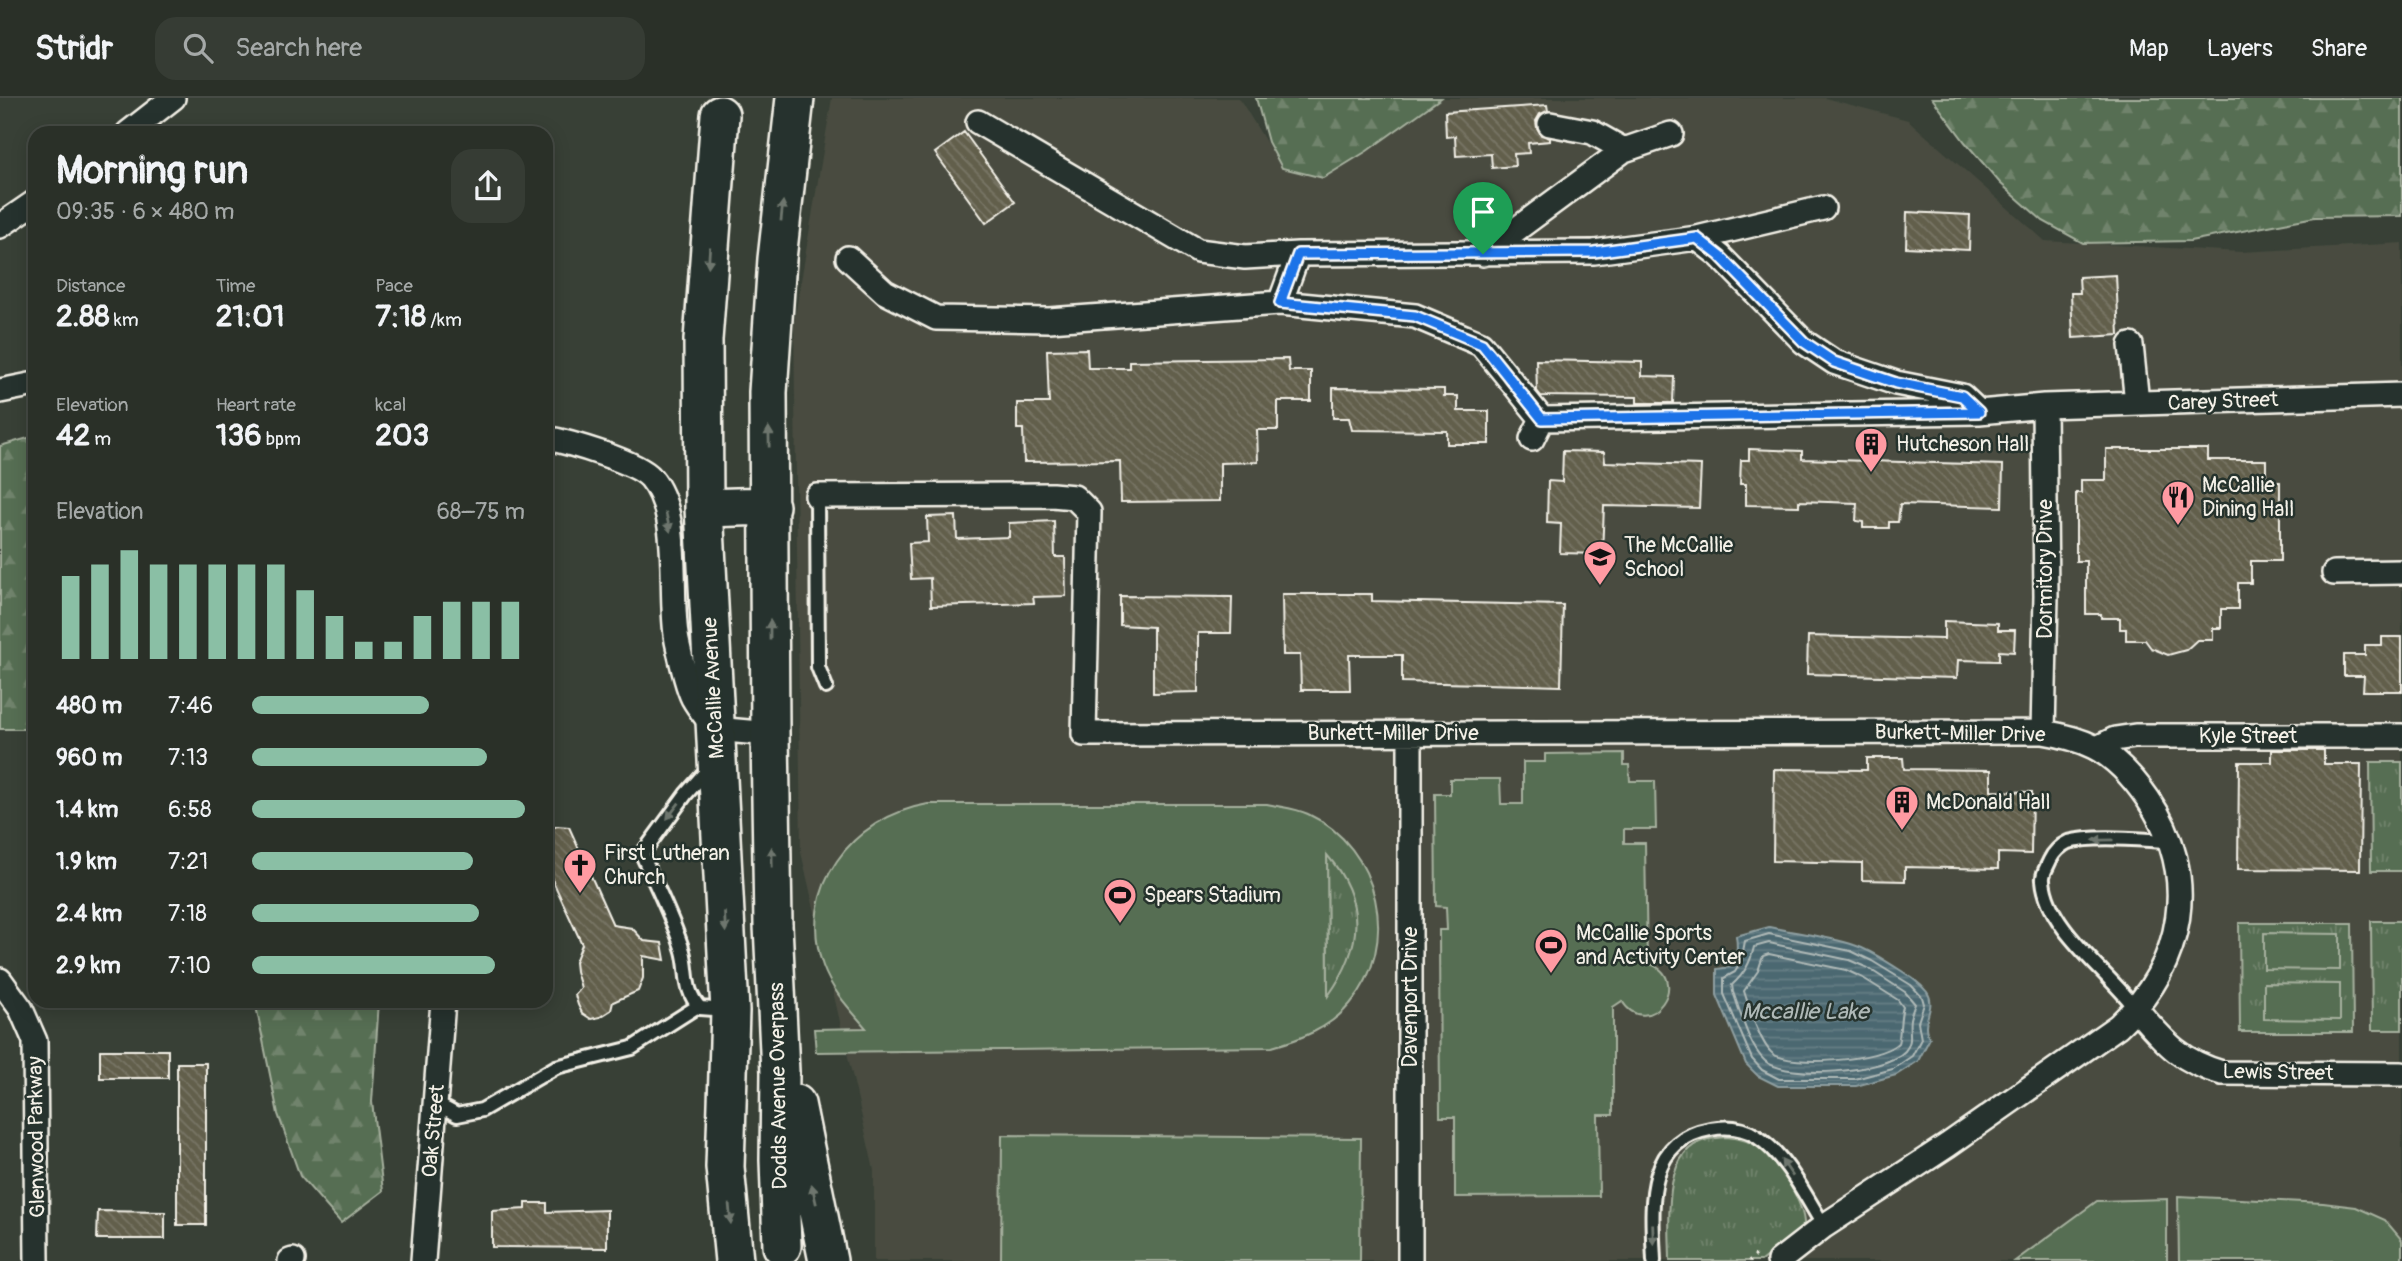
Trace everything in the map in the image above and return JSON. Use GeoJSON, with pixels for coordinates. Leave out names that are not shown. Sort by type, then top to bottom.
{"type":"FeatureCollection","features":[{"type":"Feature","properties":{"kind":"main road"},"geometry":{"type":"LineString","coordinates":[[795,98],[777,259],[768,392],[774,925],[792,1083],[828,1261]]}},
{"type":"Feature","properties":{"kind":"main road","name":"McCallie Avenue"},"geometry":{"type":"LineString","coordinates":[[720,115],[704,340],[704,508],[716,744],[714,1008],[734,1261]]}},
{"type":"Feature","properties":{"kind":"main road"},"geometry":{"type":"LineString","coordinates":[[704,508],[770,506]]}},
{"type":"Feature","properties":{"kind":"main road","name":"Dodds Avenue Overpass"},"geometry":{"type":"LineString","coordinates":[[774,925],[783,1254]]}},
{"type":"Feature","properties":{"kind":"main road","name":"Dodds Avenue Overpass"},"geometry":{"type":"LineString","coordinates":[[714,1008],[740,1078],[774,1189],[783,1254]]}},
{"type":"Feature","properties":{"kind":"street"},"geometry":{"type":"LineString","coordinates":[[137,126],[173,98]]}},
{"type":"Feature","properties":{"kind":"street"},"geometry":{"type":"LineString","coordinates":[[978,122],[1198,251],[1245,257],[1298,254],[1594,252],[1697,238],[1822,208]]}},
{"type":"Feature","properties":{"kind":"street"},"geometry":{"type":"LineString","coordinates":[[1550,124],[1592,132],[1624,150]]}},
{"type":"Feature","properties":{"kind":"street"},"geometry":{"type":"LineString","coordinates":[[1483,254],[1624,150],[1671,134]]}},
{"type":"Feature","properties":{"kind":"street"},"geometry":{"type":"LineString","coordinates":[[0,226],[28,207]]}},
{"type":"Feature","properties":{"kind":"street"},"geometry":{"type":"LineString","coordinates":[[1697,238],[1720,256],[1804,342],[1834,362],[1896,383],[1962,396],[1979,412]]}},
{"type":"Feature","properties":{"kind":"street"},"geometry":{"type":"LineString","coordinates":[[848,258],[885,292],[936,318],[1049,320],[1280,303],[1298,254]]}},
{"type":"Feature","properties":{"kind":"street","name":"Carey Street"},"geometry":{"type":"LineString","coordinates":[[1280,303],[1415,316],[1482,344],[1537,429],[1979,412],[2044,406],[2402,396]]}},
{"type":"Feature","properties":{"kind":"street"},"geometry":{"type":"LineString","coordinates":[[2131,345],[2137,403]]}},
{"type":"Feature","properties":{"kind":"street"},"geometry":{"type":"LineString","coordinates":[[0,391],[28,385]]}},
{"type":"Feature","properties":{"kind":"street","name":"Dormitory Drive"},"geometry":{"type":"LineString","coordinates":[[2043,732],[2046,596],[2044,406]]}},
{"type":"Feature","properties":{"kind":"street"},"geometry":{"type":"LineString","coordinates":[[553,439],[635,466],[651,478],[662,498],[671,530],[677,639],[693,697],[716,744],[770,734]]}},
{"type":"Feature","properties":{"kind":"street","name":"Burkett-Miller Drive"},"geometry":{"type":"LineString","coordinates":[[817,496],[1074,497],[1089,512],[1084,734],[2043,732],[2068,737],[2097,748],[2120,766],[2140,787],[2158,814],[2171,841],[2181,898],[2177,926],[2168,953],[2157,978],[2136,1009],[2118,1026],[1948,1145],[1824,1226],[1779,1261]]}},
{"type":"Feature","properties":{"kind":"street"},"geometry":{"type":"LineString","coordinates":[[2334,573],[2402,572]]}},
{"type":"Feature","properties":{"kind":"street","name":"Davenport Drive"},"geometry":{"type":"LineString","coordinates":[[1409,733],[1410,1261]]}},
{"type":"Feature","properties":{"kind":"street","name":"Kyle Street"},"geometry":{"type":"LineString","coordinates":[[2097,748],[2115,739],[2135,736],[2402,736]]}},
{"type":"Feature","properties":{"kind":"street","name":"Glenwood Parkway"},"geometry":{"type":"LineString","coordinates":[[0,980],[21,1009],[35,1041],[37,1261]]}},
{"type":"Feature","properties":{"kind":"street","name":"Oak Street"},"geometry":{"type":"LineString","coordinates":[[423,1261],[442,1008]]}},
{"type":"Feature","properties":{"kind":"street","name":"Lewis Street"},"geometry":{"type":"LineString","coordinates":[[2136,1009],[2178,1054],[2199,1067],[2222,1073],[2402,1074]]}},
{"type":"Feature","properties":{"kind":"lane"},"geometry":{"type":"LineString","coordinates":[[817,496],[818,667],[826,687]]}},
{"type":"Feature","properties":{"kind":"lane"},"geometry":{"type":"LineString","coordinates":[[435,1103],[457,1115],[482,1110],[519,1091],[556,1067],[632,1048],[714,1008],[687,989],[683,953],[642,854],[686,794],[716,744]]}},
{"type":"Feature","properties":{"kind":"lane"},"geometry":{"type":"LineString","coordinates":[[2136,1009],[2069,934],[2048,906],[2042,877],[2052,855],[2066,843],[2086,840],[2171,841]]}},
{"type":"Feature","properties":{"kind":"lane"},"geometry":{"type":"LineString","coordinates":[[1654,1261],[1652,1198],[1661,1164],[1676,1145],[1693,1132],[1735,1127],[1756,1136],[1777,1154],[1824,1226]]}},
{"type":"Feature","properties":{"kind":"shaded area","name":"The McCallie School"},"geometry":{"type":"Polygon","coordinates":[[[832,98],[1239,98],[1282,168],[1367,151],[1441,98],[1825,98],[1908,120],[2045,241],[2241,252],[2402,243],[2402,1261],[874,1261],[874,1170],[801,852],[794,322],[832,98]]]}},
{"type":"Feature","properties":{"kind":"green space"},"geometry":{"type":"Polygon","coordinates":[[[1256,98],[1441,98],[1367,151],[1323,178],[1282,168],[1268,142],[1256,98]]]}},
{"type":"Feature","properties":{"kind":"green space"},"geometry":{"type":"Polygon","coordinates":[[[1932,98],[2402,98],[2402,216],[2315,217],[2190,241],[2083,243],[2043,221],[2000,183],[1932,98]]]}},
{"type":"Feature","properties":{"kind":"green space"},"geometry":{"type":"Polygon","coordinates":[[[28,438],[28,729],[0,729],[0,446],[28,438]]]}},
{"type":"Feature","properties":{"kind":"green space","name":"McCallie Sports and Activity Center"},"geometry":{"type":"Polygon","coordinates":[[[1624,753],[1624,765],[1629,765],[1630,781],[1655,781],[1656,829],[1624,829],[1624,843],[1645,843],[1647,963],[1661,970],[1667,981],[1667,992],[1663,1003],[1644,1015],[1633,1012],[1622,1001],[1613,1007],[1613,1115],[1598,1115],[1599,1196],[1455,1197],[1455,1117],[1440,1117],[1439,930],[1447,930],[1446,907],[1436,906],[1435,794],[1450,794],[1450,779],[1500,779],[1501,804],[1523,804],[1523,762],[1545,762],[1545,754],[1624,753]]]}},
{"type":"Feature","properties":{"kind":"green space"},"geometry":{"type":"Polygon","coordinates":[[[2370,762],[2402,762],[2402,871],[2371,871],[2370,762]]]}},
{"type":"Feature","properties":{"kind":"green space"},"geometry":{"type":"Polygon","coordinates":[[[928,804],[1267,804],[1298,810],[1333,829],[1352,849],[1366,873],[1375,899],[1378,927],[1375,954],[1366,980],[1342,1012],[1314,1032],[1272,1047],[816,1052],[814,1029],[866,1028],[836,991],[823,966],[817,937],[817,910],[824,884],[837,861],[854,841],[876,824],[901,812],[928,804]],[[1327,855],[1328,996],[1348,960],[1356,925],[1349,890],[1327,855]]]}},
{"type":"Feature","properties":{"kind":"green space"},"geometry":{"type":"Polygon","coordinates":[[[1327,854],[1351,891],[1356,913],[1355,937],[1350,959],[1328,997],[1327,854]]]}},
{"type":"Feature","properties":{"kind":"green space"},"geometry":{"type":"Polygon","coordinates":[[[2371,921],[2402,921],[2402,1030],[2372,1030],[2371,921]]]}},
{"type":"Feature","properties":{"kind":"green space"},"geometry":{"type":"Polygon","coordinates":[[[2239,923],[2352,923],[2353,1032],[2240,1032],[2239,923]]]}},
{"type":"Feature","properties":{"kind":"green space"},"geometry":{"type":"Polygon","coordinates":[[[2264,933],[2340,934],[2340,970],[2264,969],[2264,933]]]}},
{"type":"Feature","properties":{"kind":"green space"},"geometry":{"type":"Polygon","coordinates":[[[2264,983],[2340,984],[2340,1020],[2264,1019],[2264,983]]]}},
{"type":"Feature","properties":{"kind":"green space"},"geometry":{"type":"Polygon","coordinates":[[[256,1008],[379,1008],[372,1102],[383,1191],[341,1223],[300,1176],[278,1114],[256,1008]]]}},
{"type":"Feature","properties":{"kind":"green space"},"geometry":{"type":"Polygon","coordinates":[[[1002,1135],[1361,1138],[1360,1261],[1001,1261],[1002,1135]]]}},
{"type":"Feature","properties":{"kind":"green space"},"geometry":{"type":"Polygon","coordinates":[[[1727,1137],[1741,1139],[1759,1147],[1770,1156],[1796,1196],[1804,1226],[1761,1261],[1670,1261],[1671,1192],[1681,1159],[1691,1147],[1705,1140],[1727,1137]]]}},
{"type":"Feature","properties":{"kind":"green space"},"geometry":{"type":"Polygon","coordinates":[[[2178,1196],[2356,1207],[2385,1220],[2402,1240],[2402,1261],[2179,1261],[2178,1196]]]}},
{"type":"Feature","properties":{"kind":"green space"},"geometry":{"type":"Polygon","coordinates":[[[2167,1199],[2167,1261],[2015,1261],[2097,1201],[2167,1199]]]}},
{"type":"Feature","properties":{"kind":"water","name":"Mccallie Lake"},"geometry":{"type":"Polygon","coordinates":[[[1769,927],[1834,939],[1860,947],[1920,985],[1930,998],[1926,1026],[1930,1038],[1918,1061],[1896,1075],[1856,1086],[1778,1086],[1758,1076],[1746,1064],[1717,995],[1717,969],[1730,967],[1736,952],[1736,936],[1769,927]]]}},
{"type":"Feature","properties":{"kind":"building"},"geometry":{"type":"Polygon","coordinates":[[[1547,105],[1548,111],[1540,114],[1536,121],[1541,135],[1550,138],[1550,141],[1528,143],[1529,153],[1514,154],[1515,166],[1492,168],[1491,154],[1456,156],[1455,136],[1446,137],[1445,112],[1547,105]]]}},
{"type":"Feature","properties":{"kind":"building"},"geometry":{"type":"Polygon","coordinates":[[[964,132],[1015,202],[986,223],[935,153],[964,132]]]}},
{"type":"Feature","properties":{"kind":"building"},"geometry":{"type":"Polygon","coordinates":[[[1907,212],[1970,215],[1969,250],[1906,247],[1907,212]]]}},
{"type":"Feature","properties":{"kind":"building"},"geometry":{"type":"Polygon","coordinates":[[[2116,275],[2119,335],[2073,338],[2071,293],[2080,293],[2079,277],[2116,275]]]}},
{"type":"Feature","properties":{"kind":"building"},"geometry":{"type":"Polygon","coordinates":[[[1087,349],[1088,368],[1129,368],[1129,361],[1288,359],[1289,371],[1311,371],[1311,401],[1278,401],[1278,430],[1257,430],[1258,462],[1220,463],[1220,501],[1121,502],[1120,461],[1024,462],[1023,429],[1017,429],[1017,403],[1049,403],[1047,350],[1087,349]]]}},
{"type":"Feature","properties":{"kind":"building"},"geometry":{"type":"Polygon","coordinates":[[[1536,360],[1642,362],[1642,376],[1674,377],[1673,403],[1637,403],[1637,397],[1541,396],[1537,391],[1536,360]]]}},
{"type":"Feature","properties":{"kind":"building"},"geometry":{"type":"Polygon","coordinates":[[[1333,388],[1444,389],[1444,396],[1458,396],[1458,411],[1489,411],[1489,444],[1447,444],[1447,431],[1352,430],[1349,418],[1333,418],[1333,388]]]}},
{"type":"Feature","properties":{"kind":"building","name":"Hutcheson Hall"},"geometry":{"type":"Polygon","coordinates":[[[1749,449],[1802,451],[1802,459],[2003,465],[2002,507],[1900,504],[1898,522],[1889,522],[1889,528],[1863,528],[1863,522],[1856,521],[1857,503],[1799,501],[1799,506],[1746,505],[1746,484],[1740,484],[1741,460],[1749,460],[1749,449]]]}},
{"type":"Feature","properties":{"kind":"building","name":"McCallie Dining Hall"},"geometry":{"type":"Polygon","coordinates":[[[2106,449],[2208,449],[2208,460],[2266,460],[2266,482],[2280,482],[2280,561],[2251,561],[2251,583],[2238,583],[2238,609],[2221,609],[2221,628],[2213,628],[2213,640],[2197,640],[2186,650],[2168,655],[2151,648],[2145,640],[2126,640],[2126,629],[2120,629],[2120,618],[2101,618],[2101,614],[2086,614],[2086,561],[2076,561],[2076,493],[2081,493],[2081,480],[2106,480],[2106,449]]]}},
{"type":"Feature","properties":{"kind":"building"},"geometry":{"type":"Polygon","coordinates":[[[1563,451],[1604,452],[1605,462],[1701,465],[1699,508],[1604,506],[1602,554],[1560,553],[1561,524],[1547,523],[1548,481],[1562,482],[1563,451]]]}},
{"type":"Feature","properties":{"kind":"building"},"geometry":{"type":"Polygon","coordinates":[[[956,516],[957,539],[1009,537],[1009,523],[1054,521],[1055,557],[1065,557],[1066,596],[1033,597],[1034,603],[931,606],[930,578],[911,579],[909,543],[928,542],[927,517],[956,516]]]}},
{"type":"Feature","properties":{"kind":"building"},"geometry":{"type":"Polygon","coordinates":[[[1282,594],[1372,594],[1372,601],[1563,605],[1561,686],[1402,682],[1402,655],[1349,655],[1350,690],[1301,690],[1300,655],[1283,655],[1282,594]]]}},
{"type":"Feature","properties":{"kind":"building"},"geometry":{"type":"Polygon","coordinates":[[[1120,596],[1232,597],[1231,633],[1198,633],[1198,692],[1153,693],[1153,627],[1120,625],[1120,596]]]}},
{"type":"Feature","properties":{"kind":"building"},"geometry":{"type":"Polygon","coordinates":[[[1944,621],[1998,623],[1998,630],[2015,630],[2014,652],[1999,651],[1999,661],[1958,660],[1957,678],[1807,674],[1808,636],[1944,639],[1944,621]]]}},
{"type":"Feature","properties":{"kind":"building"},"geometry":{"type":"Polygon","coordinates":[[[2382,637],[2402,637],[2402,691],[2363,691],[2364,676],[2344,676],[2344,655],[2365,655],[2365,645],[2382,645],[2382,637]]]}},
{"type":"Feature","properties":{"kind":"building"},"geometry":{"type":"Polygon","coordinates":[[[2272,750],[2324,750],[2324,764],[2361,764],[2360,870],[2238,869],[2239,762],[2272,762],[2272,750]]]}},
{"type":"Feature","properties":{"kind":"building","name":"McDonald Hall"},"geometry":{"type":"Polygon","coordinates":[[[1867,758],[1903,758],[1904,769],[1991,770],[1991,791],[2032,792],[2031,854],[1998,853],[1998,869],[1905,867],[1905,881],[1862,880],[1862,863],[1773,861],[1774,769],[1867,770],[1867,758]]]}},
{"type":"Feature","properties":{"kind":"building","name":"First Lutheran Church"},"geometry":{"type":"Polygon","coordinates":[[[569,827],[613,925],[632,928],[644,941],[662,943],[665,960],[643,956],[643,978],[638,991],[613,1002],[611,1010],[600,1017],[591,1019],[582,1013],[575,995],[581,988],[575,962],[582,944],[553,881],[553,828],[569,827]]]}},
{"type":"Feature","properties":{"kind":"building"},"geometry":{"type":"Polygon","coordinates":[[[100,1050],[168,1050],[168,1078],[100,1078],[100,1050]]]}},
{"type":"Feature","properties":{"kind":"building"},"geometry":{"type":"Polygon","coordinates":[[[177,1063],[206,1063],[206,1225],[177,1225],[177,1063]]]}},
{"type":"Feature","properties":{"kind":"building"},"geometry":{"type":"Polygon","coordinates":[[[526,1203],[547,1203],[547,1212],[607,1210],[607,1248],[492,1247],[492,1211],[526,1209],[526,1203]]]}},
{"type":"Feature","properties":{"kind":"building"},"geometry":{"type":"Polygon","coordinates":[[[98,1211],[165,1212],[165,1239],[97,1239],[98,1211]]]}},
{"type":"Feature","properties":{"kind":"place","name":"Hutcheson Hall"},"geometry":{"type":"Point","coordinates":[1871,474]}},
{"type":"Feature","properties":{"kind":"place","name":"McCallie Dining Hall"},"geometry":{"type":"Point","coordinates":[2178,527]}},
{"type":"Feature","properties":{"kind":"place","name":"The McCallie School"},"geometry":{"type":"Point","coordinates":[1600,587]}},
{"type":"Feature","properties":{"kind":"place","name":"McDonald Hall"},"geometry":{"type":"Point","coordinates":[1902,832]}},
{"type":"Feature","properties":{"kind":"place","name":"First Lutheran Church"},"geometry":{"type":"Point","coordinates":[580,895]}},
{"type":"Feature","properties":{"kind":"place","name":"Spears Stadium"},"geometry":{"type":"Point","coordinates":[1120,925]}},
{"type":"Feature","properties":{"kind":"place","name":"McCallie Sports and Activity Center"},"geometry":{"type":"Point","coordinates":[1551,975]}},
{"type":"Feature","properties":{"kind":"route"},"geometry":{"type":"LineString","coordinates":[[1697,238],[1720,256],[1804,342],[1834,362],[1896,383],[1962,396],[1979,412],[1542,419],[1482,344],[1415,316],[1280,303],[1298,254],[1483,254],[1594,252],[1697,238]]}}]}
